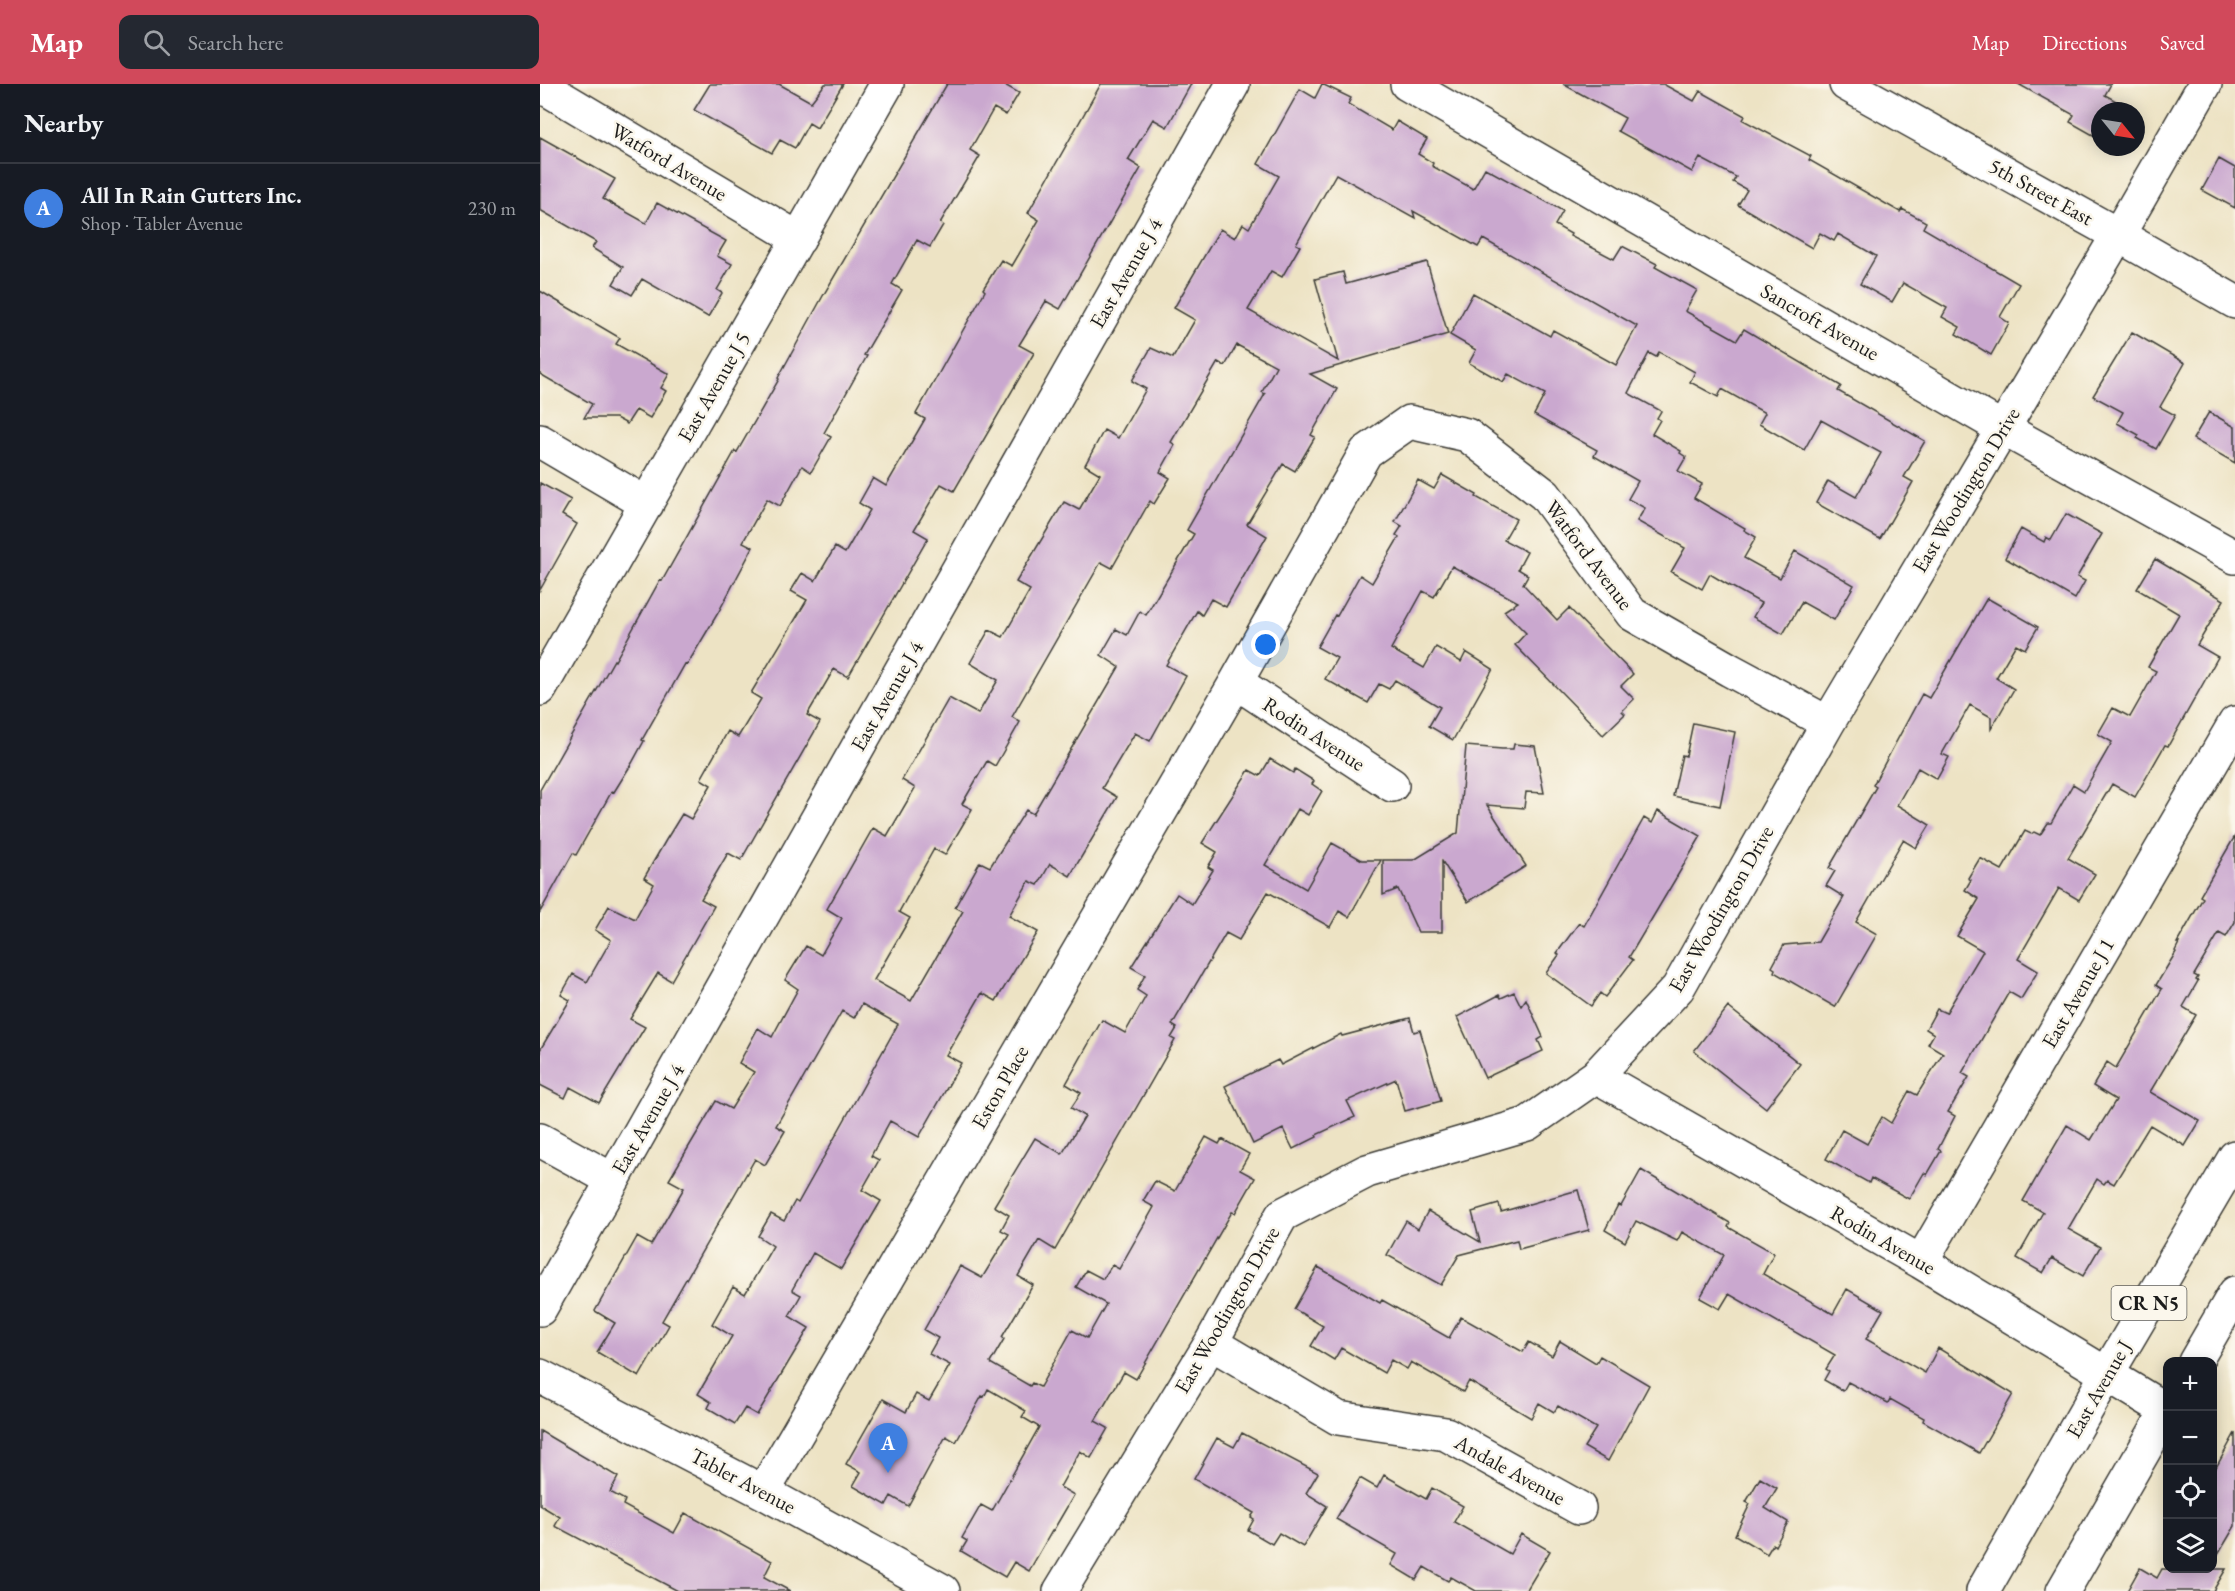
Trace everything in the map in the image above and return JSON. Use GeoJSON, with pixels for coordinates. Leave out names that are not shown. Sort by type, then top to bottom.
{"type":"FeatureCollection","features":[{"type":"Feature","properties":{"kind":"street","name":"East Avenue J 5"},"geometry":{"type":"LineString","coordinates":[[540,689],[887,84]]}},
{"type":"Feature","properties":{"kind":"street","name":"East Avenue J 4"},"geometry":{"type":"LineString","coordinates":[[540,1309],[1233,84]]}},
{"type":"Feature","properties":{"kind":"street","name":"Sancroft Avenue"},"geometry":{"type":"LineString","coordinates":[[1407,84],[2002,428],[2235,557]]}},
{"type":"Feature","properties":{"kind":"street","name":"5th Street East"},"geometry":{"type":"LineString","coordinates":[[1846,84],[2235,302]]}},
{"type":"Feature","properties":{"kind":"street","name":"East Woodington Drive"},"geometry":{"type":"LineString","coordinates":[[1060,1591],[1210,1343],[1282,1215],[1367,1172],[1527,1124],[1596,1076],[1678,988],[1828,723],[2205,84]]}},
{"type":"Feature","properties":{"kind":"street","name":"Watford Avenue"},"geometry":{"type":"LineString","coordinates":[[541,85],[799,239]]}},
{"type":"Feature","properties":{"kind":"street","name":"Watford Avenue"},"geometry":{"type":"LineString","coordinates":[[1236,682],[1366,452],[1409,422],[1467,435],[1545,495],[1632,614],[1828,723]]}},
{"type":"Feature","properties":{"kind":"street"},"geometry":{"type":"LineString","coordinates":[[540,441],[647,504]]}},
{"type":"Feature","properties":{"kind":"street","name":"Rodin Avenue"},"geometry":{"type":"LineString","coordinates":[[1236,682],[1392,785]]}},
{"type":"Feature","properties":{"kind":"street","name":"Eston Place"},"geometry":{"type":"LineString","coordinates":[[763,1491],[1236,682]]}},
{"type":"Feature","properties":{"kind":"street","name":"East Avenue J 1"},"geometry":{"type":"LineString","coordinates":[[1921,1262],[2235,723]]}},
{"type":"Feature","properties":{"kind":"street","name":"Rodin Avenue"},"geometry":{"type":"LineString","coordinates":[[1596,1076],[1921,1262],[2163,1407]]}},
{"type":"Feature","properties":{"kind":"street"},"geometry":{"type":"LineString","coordinates":[[540,1140],[613,1180]]}},
{"type":"Feature","properties":{"kind":"street","name":"East Avenue J"},"geometry":{"type":"LineString","coordinates":[[1983,1591],[2235,1157]]}},
{"type":"Feature","properties":{"kind":"street"},"geometry":{"type":"LineString","coordinates":[[2198,1357],[2235,1293]]}},
{"type":"Feature","properties":{"kind":"street","name":"Andale Avenue"},"geometry":{"type":"LineString","coordinates":[[1210,1343],[1338,1418],[1446,1434],[1579,1508]]}},
{"type":"Feature","properties":{"kind":"street","name":"Tabler Avenue"},"geometry":{"type":"LineString","coordinates":[[540,1376],[763,1491],[943,1591]]}},
{"type":"Feature","properties":{"kind":"street"},"geometry":{"type":"LineString","coordinates":[[2063,1591],[2166,1411]]}},
{"type":"Feature","properties":{"kind":"building"},"geometry":{"type":"Polygon","coordinates":[[[710,84],[779,84],[811,102],[825,84],[843,84],[817,128],[809,123],[795,148],[780,140],[772,153],[694,110],[710,84]]]}},
{"type":"Feature","properties":{"kind":"building"},"geometry":{"type":"Polygon","coordinates":[[[947,84],[1003,84],[1019,93],[1006,115],[994,108],[970,150],[980,156],[940,223],[943,225],[930,247],[917,240],[892,284],[902,290],[864,355],[867,356],[824,433],[831,437],[811,472],[802,466],[780,506],[767,499],[743,542],[753,547],[718,613],[687,665],[685,664],[642,740],[644,741],[632,763],[614,792],[612,791],[576,855],[573,853],[540,912],[540,790],[735,451],[737,452],[824,294],[947,84]]]}},
{"type":"Feature","properties":{"kind":"building"},"geometry":{"type":"Polygon","coordinates":[[[1101,84],[1191,84],[1167,127],[1153,119],[1128,160],[1141,168],[1060,309],[1046,301],[1019,345],[1034,353],[954,491],[941,484],[914,530],[928,538],[848,677],[834,669],[807,715],[820,722],[741,860],[728,853],[701,899],[714,906],[671,981],[658,973],[630,1019],[645,1027],[599,1103],[570,1087],[565,1098],[540,1085],[540,1050],[570,1000],[561,995],[573,974],[587,982],[611,940],[595,930],[609,906],[635,919],[654,884],[644,878],[682,814],[691,819],[711,785],[701,779],[728,731],[738,737],[761,699],[751,693],[807,600],[791,591],[802,573],[815,581],[835,547],[845,553],[870,510],[859,503],[873,478],[886,486],[925,419],[916,414],[985,291],[983,289],[1001,260],[1012,266],[1039,220],[1028,213],[1101,84]]]}},
{"type":"Feature","properties":{"kind":"building"},"geometry":{"type":"Polygon","coordinates":[[[1322,84],[1351,98],[1348,104],[1392,130],[1397,121],[1427,139],[1418,154],[1433,163],[1432,166],[1473,189],[1485,168],[1563,211],[1555,225],[1571,234],[1570,236],[1614,259],[1622,246],[1657,264],[1655,267],[1697,290],[1685,311],[1737,340],[1744,329],[1841,386],[1838,391],[1925,441],[1904,477],[1913,482],[1880,539],[1816,503],[1828,481],[1856,497],[1881,453],[1821,420],[1804,450],[1759,424],[1765,413],[1722,389],[1718,397],[1690,382],[1695,372],[1659,352],[1656,357],[1649,353],[1628,393],[1661,411],[1657,418],[1660,420],[1652,434],[1681,451],[1680,453],[1686,457],[1678,471],[1702,484],[1694,498],[1756,537],[1744,558],[1780,578],[1795,551],[1854,585],[1834,620],[1802,602],[1783,634],[1753,617],[1761,603],[1710,574],[1702,589],[1671,572],[1685,548],[1637,521],[1645,508],[1628,499],[1638,481],[1594,456],[1597,450],[1534,415],[1545,394],[1508,374],[1503,382],[1469,363],[1476,350],[1450,335],[1473,293],[1550,336],[1553,330],[1616,365],[1637,326],[1483,239],[1478,247],[1413,211],[1415,218],[1336,174],[1296,244],[1300,246],[1282,277],[1271,271],[1248,310],[1338,361],[1315,279],[1343,272],[1346,284],[1427,262],[1448,334],[1310,374],[1337,389],[1311,435],[1315,437],[1295,471],[1283,464],[1247,524],[1267,536],[1226,607],[1211,599],[1202,615],[1197,611],[1166,665],[1186,676],[1150,741],[1135,733],[1102,788],[1117,797],[1070,876],[1050,864],[1038,885],[1029,881],[1009,916],[1038,932],[996,1001],[982,993],[946,1055],[961,1063],[919,1137],[890,1121],[871,1156],[879,1160],[862,1190],[881,1201],[841,1269],[813,1253],[792,1290],[801,1295],[789,1316],[809,1328],[757,1415],[745,1408],[735,1424],[708,1408],[711,1402],[698,1394],[732,1336],[712,1324],[733,1287],[745,1294],[773,1246],[758,1236],[771,1214],[784,1221],[795,1201],[798,1203],[898,1024],[862,1004],[854,1018],[842,1011],[776,1126],[785,1131],[765,1165],[755,1159],[662,1321],[669,1325],[639,1377],[597,1352],[615,1323],[595,1311],[637,1237],[651,1245],[684,1188],[669,1180],[716,1101],[731,1109],[754,1072],[739,1063],[758,1028],[772,1037],[798,989],[785,980],[806,946],[821,955],[842,918],[827,909],[873,828],[887,836],[915,788],[902,780],[949,698],[978,714],[998,680],[970,663],[989,630],[1003,637],[1030,590],[1016,582],[1064,502],[1079,510],[1100,474],[1085,465],[1104,430],[1118,438],[1146,389],[1132,381],[1151,348],[1173,358],[1195,320],[1174,308],[1220,229],[1235,238],[1243,224],[1249,228],[1279,176],[1258,164],[1300,89],[1315,98],[1322,84]],[[1237,345],[1225,366],[1218,362],[1171,442],[1175,445],[1160,472],[1170,478],[1154,504],[1150,501],[1112,568],[1101,562],[1012,717],[1020,722],[995,766],[987,761],[962,804],[972,809],[945,855],[934,849],[899,912],[910,918],[874,980],[911,1001],[963,911],[955,907],[980,862],[990,867],[1026,810],[1033,814],[1119,667],[1101,655],[1116,629],[1127,635],[1140,611],[1146,615],[1194,534],[1187,530],[1265,394],[1262,392],[1276,366],[1237,345]]]}},
{"type":"Feature","properties":{"kind":"building"},"geometry":{"type":"Polygon","coordinates":[[[1563,84],[1663,84],[1694,101],[1700,91],[1745,116],[1743,120],[1811,156],[1809,160],[1900,212],[1902,209],[1926,222],[1923,228],[2019,284],[2000,317],[2009,323],[1991,355],[1956,334],[1960,327],[1942,317],[1947,308],[1903,283],[1892,302],[1860,284],[1876,256],[1838,234],[1834,241],[1820,233],[1812,248],[1738,205],[1747,190],[1733,182],[1736,177],[1700,158],[1692,172],[1618,131],[1625,118],[1563,84]]]}},
{"type":"Feature","properties":{"kind":"building"},"geometry":{"type":"Polygon","coordinates":[[[2018,84],[2111,84],[2105,95],[2118,102],[2091,102],[2091,134],[2070,122],[2074,115],[2018,84]]]}},
{"type":"Feature","properties":{"kind":"building"},"geometry":{"type":"Polygon","coordinates":[[[540,137],[615,179],[603,199],[646,223],[657,203],[726,241],[717,256],[732,264],[717,290],[722,293],[708,317],[642,279],[632,295],[613,284],[623,267],[592,248],[596,242],[540,210],[540,137]]]}},
{"type":"Feature","properties":{"kind":"building"},"geometry":{"type":"Polygon","coordinates":[[[2219,159],[2235,168],[2235,208],[2202,190],[2219,159]]]}},
{"type":"Feature","properties":{"kind":"building"},"geometry":{"type":"Polygon","coordinates":[[[540,291],[620,338],[616,344],[669,374],[661,388],[666,391],[650,418],[636,410],[627,424],[616,418],[584,418],[592,404],[540,374],[540,291]]]}},
{"type":"Feature","properties":{"kind":"building"},"geometry":{"type":"Polygon","coordinates":[[[2132,332],[2185,363],[2160,407],[2175,415],[2156,449],[2137,438],[2139,435],[2117,423],[2123,412],[2093,396],[2132,332]]]}},
{"type":"Feature","properties":{"kind":"building"},"geometry":{"type":"Polygon","coordinates":[[[2209,412],[2235,427],[2235,463],[2193,439],[2209,412]]]}},
{"type":"Feature","properties":{"kind":"building"},"geometry":{"type":"Polygon","coordinates":[[[1442,475],[1516,519],[1504,540],[1527,552],[1518,569],[1528,575],[1523,584],[1557,620],[1569,608],[1633,674],[1621,686],[1634,699],[1622,711],[1625,714],[1603,735],[1515,645],[1526,633],[1504,611],[1518,602],[1452,566],[1434,597],[1423,591],[1391,649],[1424,668],[1436,647],[1461,662],[1466,652],[1493,669],[1453,740],[1429,726],[1440,707],[1395,680],[1389,689],[1379,684],[1368,703],[1325,679],[1337,658],[1317,647],[1335,615],[1337,616],[1360,575],[1372,583],[1399,537],[1396,535],[1402,526],[1395,522],[1418,480],[1434,489],[1442,475]]]}},
{"type":"Feature","properties":{"kind":"building"},"geometry":{"type":"Polygon","coordinates":[[[540,483],[571,500],[562,515],[577,524],[540,590],[540,483]]]}},
{"type":"Feature","properties":{"kind":"building"},"geometry":{"type":"Polygon","coordinates":[[[2066,514],[2102,534],[2077,577],[2085,581],[2075,599],[2005,558],[2021,529],[2044,542],[2046,537],[2051,540],[2066,514]]]}},
{"type":"Feature","properties":{"kind":"building"},"geometry":{"type":"Polygon","coordinates":[[[2155,559],[2224,600],[2197,645],[2218,657],[2168,746],[2165,745],[2135,797],[2112,784],[2068,858],[2095,874],[2079,900],[2059,888],[2018,959],[2038,971],[2021,999],[2009,992],[1962,1073],[1969,1077],[1948,1112],[1955,1116],[1938,1149],[1941,1151],[1927,1175],[1924,1173],[1909,1199],[1871,1178],[1869,1183],[1826,1159],[1842,1130],[1867,1144],[1882,1117],[1891,1123],[1909,1091],[1917,1095],[1943,1053],[1928,1044],[1934,1034],[1926,1029],[1937,1009],[1946,1013],[1983,951],[1957,936],[1979,899],[1965,890],[1971,880],[1968,878],[1980,858],[2002,870],[2025,831],[2040,835],[2048,823],[2051,823],[2073,784],[2084,791],[2112,742],[2098,734],[2113,708],[2130,717],[2156,671],[2148,667],[2179,614],[2137,589],[2155,559]]]}},
{"type":"Feature","properties":{"kind":"building"},"geometry":{"type":"Polygon","coordinates":[[[1987,598],[2038,627],[2025,649],[2016,644],[1996,678],[2014,689],[1991,729],[1991,717],[1970,705],[1942,754],[1949,757],[1937,779],[1918,768],[1897,805],[1930,825],[1916,848],[1903,840],[1856,922],[1877,934],[1835,1007],[1774,972],[1775,969],[1772,967],[1784,945],[1818,942],[1844,897],[1826,886],[1835,871],[1829,868],[1876,787],[1873,785],[1922,694],[1929,698],[1987,598]]]}},
{"type":"Feature","properties":{"kind":"building"},"geometry":{"type":"Polygon","coordinates":[[[1693,723],[1735,732],[1720,806],[1673,796],[1682,755],[1686,756],[1693,723]]]}},
{"type":"Feature","properties":{"kind":"building"},"geometry":{"type":"Polygon","coordinates":[[[1514,744],[1535,746],[1544,793],[1526,792],[1524,808],[1487,805],[1526,866],[1468,902],[1442,861],[1442,932],[1418,932],[1398,889],[1383,895],[1383,860],[1414,860],[1458,833],[1466,746],[1513,749],[1514,744]]]}},
{"type":"Feature","properties":{"kind":"building"},"geometry":{"type":"Polygon","coordinates":[[[1270,759],[1293,773],[1295,769],[1314,781],[1312,784],[1322,791],[1308,815],[1298,809],[1265,865],[1306,889],[1332,843],[1362,860],[1381,860],[1349,917],[1339,911],[1330,927],[1268,892],[1239,940],[1226,933],[1172,1025],[1177,1028],[1171,1038],[1175,1040],[1055,1250],[1039,1240],[1018,1276],[1033,1285],[1002,1337],[1004,1339],[990,1363],[1030,1386],[1032,1383],[1040,1387],[1072,1330],[1087,1338],[1106,1304],[1076,1287],[1086,1270],[1103,1279],[1112,1265],[1119,1269],[1154,1207],[1143,1201],[1155,1181],[1175,1191],[1206,1137],[1219,1144],[1222,1139],[1249,1154],[1240,1170],[1255,1178],[1235,1213],[1232,1212],[1136,1379],[1124,1372],[1095,1421],[1108,1428],[1091,1458],[1080,1451],[1060,1487],[1074,1495],[1029,1571],[1014,1562],[1005,1577],[961,1551],[967,1541],[962,1538],[981,1505],[992,1511],[1039,1427],[1022,1417],[1026,1411],[988,1389],[956,1442],[946,1436],[908,1506],[891,1496],[886,1505],[853,1486],[861,1472],[846,1464],[883,1399],[906,1412],[916,1394],[929,1401],[950,1365],[929,1354],[938,1338],[924,1330],[960,1266],[982,1278],[1009,1234],[1001,1230],[1009,1215],[994,1206],[1035,1138],[1062,1154],[1085,1116],[1071,1108],[1081,1093],[1066,1084],[1102,1020],[1125,1033],[1146,996],[1137,990],[1145,975],[1131,967],[1177,894],[1192,904],[1213,870],[1208,867],[1217,852],[1202,843],[1249,770],[1260,776],[1270,759]]]}},
{"type":"Feature","properties":{"kind":"building"},"geometry":{"type":"Polygon","coordinates":[[[1658,811],[1701,836],[1629,957],[1633,960],[1605,997],[1600,993],[1591,1006],[1546,973],[1559,955],[1557,953],[1579,923],[1584,926],[1644,818],[1652,823],[1658,811]]]}},
{"type":"Feature","properties":{"kind":"building"},"geometry":{"type":"Polygon","coordinates":[[[2235,836],[2235,922],[2226,937],[2219,933],[2194,975],[2198,977],[2196,980],[2198,981],[2183,1007],[2196,1015],[2150,1092],[2200,1121],[2185,1146],[2150,1125],[2114,1184],[2107,1180],[2104,1184],[2097,1179],[2068,1229],[2100,1247],[2083,1276],[2052,1258],[2043,1273],[2017,1258],[2043,1212],[2023,1201],[2067,1125],[2091,1140],[2116,1100],[2093,1086],[2107,1062],[2116,1068],[2162,989],[2156,985],[2176,952],[2179,943],[2177,943],[2203,898],[2200,896],[2235,836]]]}},
{"type":"Feature","properties":{"kind":"building"},"geometry":{"type":"Polygon","coordinates":[[[1514,992],[1521,1006],[1526,999],[1543,1037],[1538,1040],[1543,1051],[1485,1078],[1457,1017],[1499,995],[1501,998],[1514,992]]]}},
{"type":"Feature","properties":{"kind":"building"},"geometry":{"type":"Polygon","coordinates":[[[1728,1007],[1800,1064],[1766,1108],[1694,1051],[1728,1007]]]}},
{"type":"Feature","properties":{"kind":"building"},"geometry":{"type":"Polygon","coordinates":[[[1410,1018],[1414,1032],[1420,1030],[1441,1101],[1405,1111],[1396,1079],[1347,1101],[1355,1117],[1316,1135],[1317,1137],[1293,1149],[1283,1129],[1253,1144],[1225,1086],[1278,1060],[1281,1065],[1341,1034],[1342,1036],[1410,1018]]]}},
{"type":"Feature","properties":{"kind":"building"},"geometry":{"type":"Polygon","coordinates":[[[1641,1170],[1730,1223],[1728,1227],[1774,1253],[1763,1274],[1833,1314],[1847,1289],[1883,1310],[1866,1339],[1925,1373],[1938,1348],[2013,1394],[1979,1453],[1890,1399],[1888,1403],[1848,1382],[1843,1391],[1824,1380],[1829,1371],[1826,1369],[1835,1355],[1729,1294],[1720,1309],[1700,1298],[1724,1255],[1682,1232],[1677,1241],[1636,1221],[1625,1242],[1605,1230],[1641,1170]]]}},
{"type":"Feature","properties":{"kind":"building"},"geometry":{"type":"Polygon","coordinates":[[[1578,1190],[1589,1230],[1519,1249],[1517,1240],[1459,1255],[1441,1285],[1387,1255],[1406,1221],[1418,1229],[1428,1211],[1480,1242],[1472,1212],[1499,1204],[1501,1212],[1578,1190]]]}},
{"type":"Feature","properties":{"kind":"building"},"geometry":{"type":"Polygon","coordinates":[[[1318,1267],[1380,1303],[1382,1300],[1449,1338],[1461,1317],[1523,1352],[1529,1342],[1552,1356],[1560,1341],[1596,1363],[1600,1356],[1649,1385],[1608,1461],[1584,1447],[1596,1428],[1558,1406],[1554,1412],[1539,1403],[1531,1418],[1469,1381],[1463,1392],[1411,1362],[1407,1369],[1391,1360],[1384,1373],[1341,1348],[1334,1360],[1311,1346],[1323,1326],[1294,1309],[1318,1267]]]}},
{"type":"Feature","properties":{"kind":"building"},"geometry":{"type":"Polygon","coordinates":[[[540,1431],[618,1477],[610,1492],[625,1500],[623,1505],[674,1533],[685,1513],[772,1561],[764,1577],[790,1591],[678,1591],[555,1526],[560,1517],[540,1505],[540,1431]]]}},
{"type":"Feature","properties":{"kind":"building"},"geometry":{"type":"Polygon","coordinates":[[[1242,1433],[1318,1473],[1306,1493],[1327,1506],[1303,1547],[1279,1533],[1272,1544],[1248,1530],[1254,1519],[1251,1517],[1254,1513],[1194,1479],[1217,1438],[1234,1447],[1242,1433]]]}},
{"type":"Feature","properties":{"kind":"building"},"geometry":{"type":"Polygon","coordinates":[[[2235,1433],[2235,1526],[2217,1557],[2217,1519],[2217,1466],[2235,1433]]]}},
{"type":"Feature","properties":{"kind":"building"},"geometry":{"type":"Polygon","coordinates":[[[1384,1475],[1426,1499],[1432,1488],[1463,1506],[1454,1522],[1510,1554],[1521,1534],[1550,1551],[1526,1591],[1476,1591],[1451,1577],[1448,1581],[1424,1567],[1416,1580],[1391,1565],[1397,1554],[1336,1519],[1360,1478],[1377,1488],[1384,1475]]]}},
{"type":"Feature","properties":{"kind":"building"},"geometry":{"type":"Polygon","coordinates":[[[1760,1478],[1777,1488],[1765,1508],[1788,1522],[1775,1546],[1773,1544],[1767,1554],[1735,1535],[1750,1504],[1746,1502],[1760,1478]]]}},
{"type":"Feature","properties":{"kind":"building"},"geometry":{"type":"Polygon","coordinates":[[[2140,1568],[2157,1578],[2162,1569],[2163,1573],[2217,1573],[2217,1569],[2226,1569],[2213,1591],[2127,1591],[2140,1568]]]}},
{"type":"Feature","properties":{"kind":"place","name":"All In Rain Gutters Inc."},"geometry":{"type":"Point","coordinates":[888,1473]}}]}
